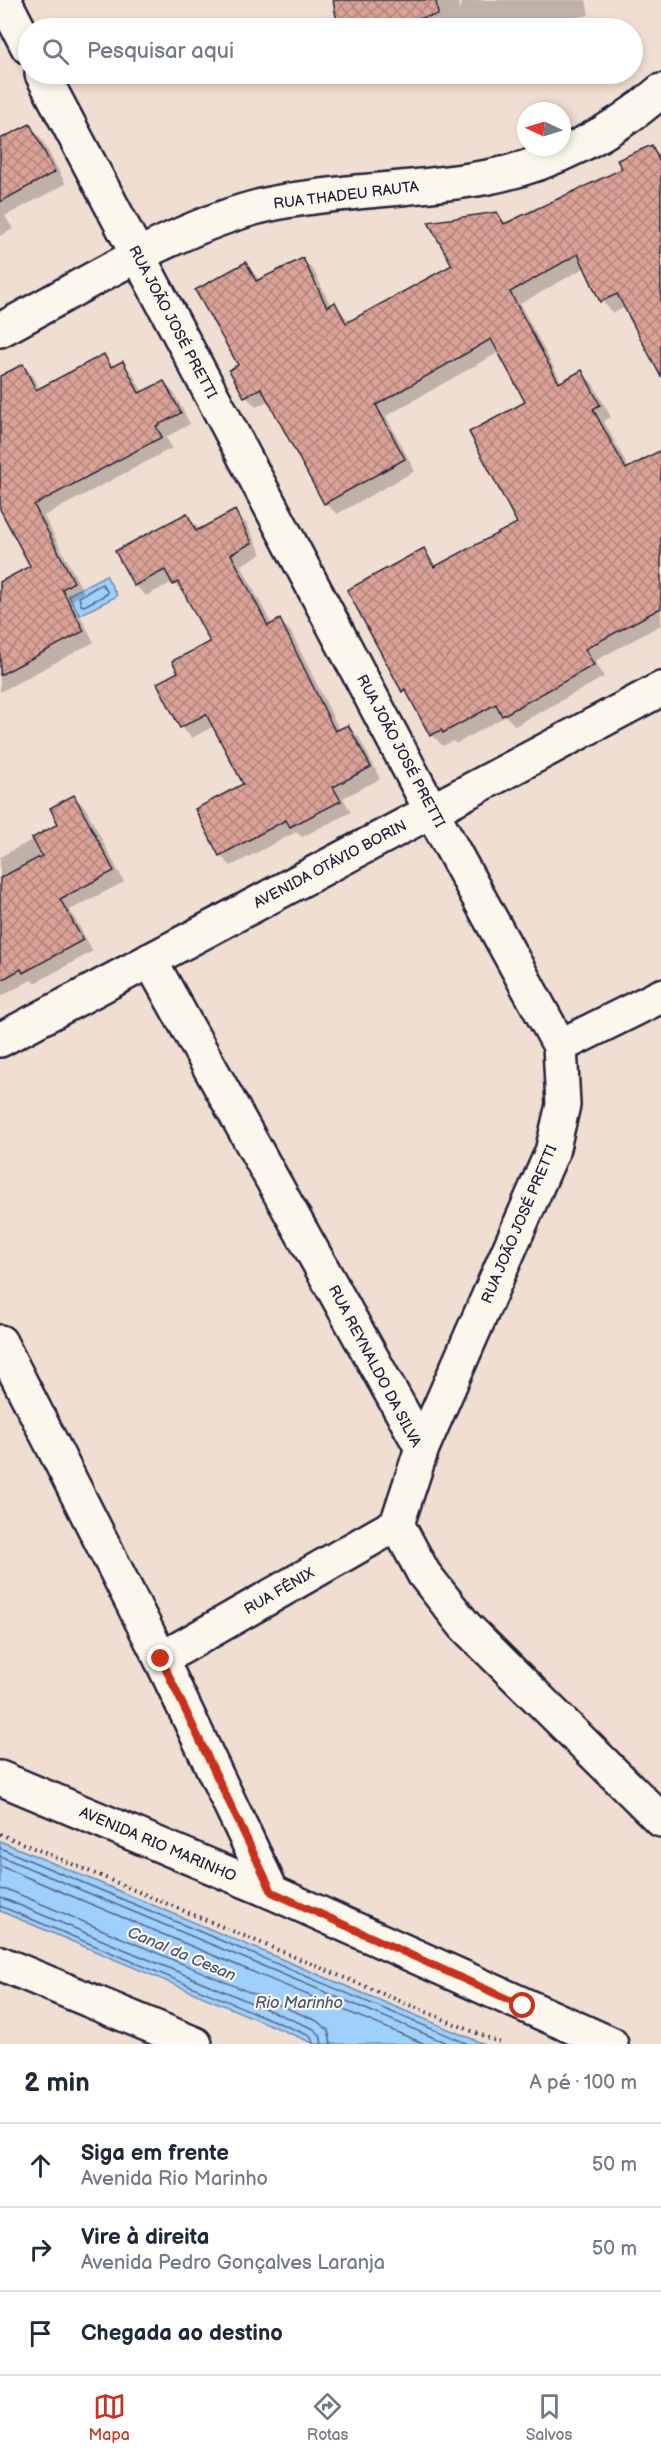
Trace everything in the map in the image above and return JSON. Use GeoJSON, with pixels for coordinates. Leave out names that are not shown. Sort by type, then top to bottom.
{"type":"FeatureCollection","features":[{"type":"Feature","properties":{"kind":"street"},"geometry":{"type":"LineString","coordinates":[[4,0],[18,27]]}},
{"type":"Feature","properties":{"kind":"street","name":"RUA JOÃO JOSÉ PRETTI"},"geometry":{"type":"LineString","coordinates":[[47,84],[431,810],[560,1046],[563,1105],[552,1152],[422,1448]]}},
{"type":"Feature","properties":{"kind":"street","name":"RUA THADEU RAUTA"},"geometry":{"type":"LineString","coordinates":[[0,330],[139,256],[213,222],[274,204],[464,181],[514,171],[562,154],[608,130],[661,91]]}},
{"type":"Feature","properties":{"kind":"street","name":"AVENIDA OTÁVIO BORIN"},"geometry":{"type":"LineString","coordinates":[[0,1040],[661,689]]}},
{"type":"Feature","properties":{"kind":"street","name":"RUA REYNALDO DA SILVA"},"geometry":{"type":"LineString","coordinates":[[150,960],[422,1448],[397,1524]]}},
{"type":"Feature","properties":{"kind":"street"},"geometry":{"type":"LineString","coordinates":[[560,1046],[661,996]]}},
{"type":"Feature","properties":{"kind":"street"},"geometry":{"type":"LineString","coordinates":[[0,1341],[161,1659],[272,1892]]}},
{"type":"Feature","properties":{"kind":"street"},"geometry":{"type":"LineString","coordinates":[[397,1524],[424,1574],[465,1626],[661,1821]]}},
{"type":"Feature","properties":{"kind":"street","name":"RUA FÊNIX"},"geometry":{"type":"LineString","coordinates":[[161,1659],[397,1524]]}},
{"type":"Feature","properties":{"kind":"street","name":"AVENIDA RIO MARINHO"},"geometry":{"type":"LineString","coordinates":[[0,1778],[272,1892],[611,2044]]}},
{"type":"Feature","properties":{"kind":"street"},"geometry":{"type":"LineString","coordinates":[[0,1963],[195,2044]]}},
{"type":"Feature","properties":{"kind":"path"},"geometry":{"type":"LineString","coordinates":[[0,1834],[503,2044]]}},
{"type":"Feature","properties":{"kind":"water"},"geometry":{"type":"Polygon","coordinates":[[[106,575],[117,596],[80,615],[68,595],[106,575]]]}},
{"type":"Feature","properties":{"kind":"water","name":"Rio Marinho"},"geometry":{"type":"Polygon","coordinates":[[[0,1841],[484,2044],[315,2044],[0,1911],[0,1841]]]}},
{"type":"Feature","properties":{"kind":"building"},"geometry":{"type":"Polygon","coordinates":[[[333,0],[436,0],[438,15],[421,18],[336,18],[333,0]]]}},
{"type":"Feature","properties":{"kind":"building"},"geometry":{"type":"Polygon","coordinates":[[[30,124],[55,172],[0,202],[0,139],[30,124]]]}},
{"type":"Feature","properties":{"kind":"building"},"geometry":{"type":"Polygon","coordinates":[[[652,145],[661,165],[661,377],[617,294],[600,302],[578,254],[510,292],[559,383],[582,370],[600,405],[593,409],[626,469],[661,450],[661,608],[585,649],[594,665],[502,716],[496,704],[443,733],[441,730],[430,736],[405,689],[402,692],[347,590],[424,548],[434,567],[517,523],[469,432],[525,402],[491,339],[376,405],[405,459],[324,504],[261,388],[244,397],[229,370],[238,365],[195,290],[246,262],[256,281],[303,258],[327,307],[335,302],[346,323],[452,265],[428,222],[497,212],[504,224],[622,169],[617,160],[652,145]]]}},
{"type":"Feature","properties":{"kind":"building"},"geometry":{"type":"Polygon","coordinates":[[[104,354],[111,367],[123,361],[139,393],[164,381],[181,413],[156,426],[162,437],[34,505],[74,582],[62,589],[84,631],[0,675],[0,582],[30,566],[0,509],[0,376],[23,364],[36,390],[104,354]]]}},
{"type":"Feature","properties":{"kind":"building"},"geometry":{"type":"Polygon","coordinates":[[[235,510],[252,543],[231,554],[268,626],[280,619],[335,731],[348,725],[371,767],[333,787],[341,801],[290,827],[286,820],[219,856],[195,809],[243,784],[206,714],[180,728],[157,683],[178,672],[172,661],[210,642],[178,582],[173,585],[165,570],[134,586],[115,551],[187,513],[196,531],[235,510]]]}},
{"type":"Feature","properties":{"kind":"building"},"geometry":{"type":"Polygon","coordinates":[[[74,795],[114,871],[60,899],[83,940],[23,973],[21,969],[0,981],[0,878],[42,856],[32,838],[58,824],[50,808],[74,795]]]}},
{"type":"Feature","properties":{"kind":"route"},"geometry":{"type":"LineString","coordinates":[[161,1659],[272,1892],[523,2006]]}},
{"type":"Feature","properties":{"kind":"water label","name":"Canal da Cesan"},"geometry":{"type":"Point","coordinates":[182,1953]}}]}
